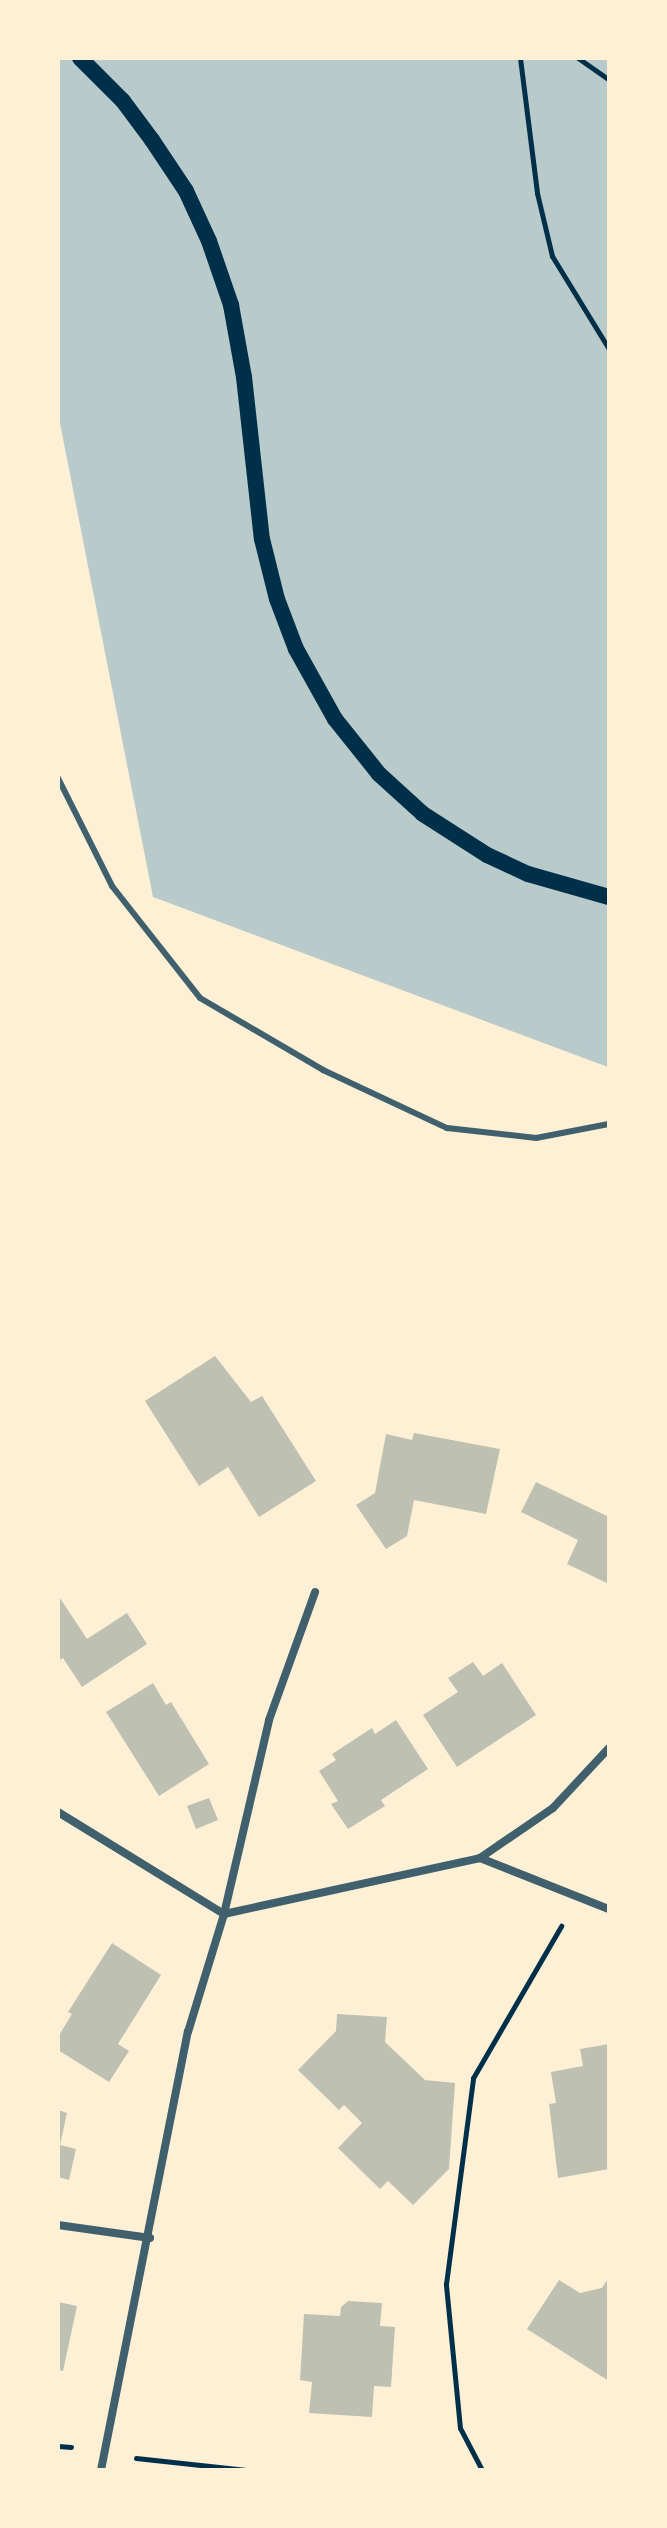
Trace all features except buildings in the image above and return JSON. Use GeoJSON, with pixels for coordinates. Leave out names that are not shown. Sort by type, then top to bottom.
{"type":"FeatureCollection","features":[{"type":"Feature","properties":{"kind":"main road"},"geometry":{"type":"LineString","coordinates":[[80,58],[123,101],[152,140],[186,191],[209,241],[231,305],[244,377],[262,539],[277,599],[296,649],[335,719],[379,774],[423,814],[487,855],[528,874],[609,897]]}},
{"type":"Feature","properties":{"kind":"street"},"geometry":{"type":"LineString","coordinates":[[101,2470],[150,2238],[188,2032],[224,1914],[269,1720],[315,1592]]}},
{"type":"Feature","properties":{"kind":"street"},"geometry":{"type":"LineString","coordinates":[[58,1812],[224,1914],[480,1858],[553,1808],[609,1748]]}},
{"type":"Feature","properties":{"kind":"street"},"geometry":{"type":"LineString","coordinates":[[480,1858],[609,1909]]}},
{"type":"Feature","properties":{"kind":"street"},"geometry":{"type":"LineString","coordinates":[[58,2225],[150,2238]]}},
{"type":"Feature","properties":{"kind":"lane"},"geometry":{"type":"LineString","coordinates":[[58,778],[112,886],[200,998],[323,1070],[447,1128],[536,1138],[609,1124]]}},
{"type":"Feature","properties":{"kind":"path"},"geometry":{"type":"LineString","coordinates":[[520,58],[537,193],[552,256],[609,349]]}},
{"type":"Feature","properties":{"kind":"path"},"geometry":{"type":"LineString","coordinates":[[578,58],[609,80]]}},
{"type":"Feature","properties":{"kind":"path"},"geometry":{"type":"LineString","coordinates":[[482,2470],[460,2428],[446,2284],[473,2078],[577,1897]]}},
{"type":"Feature","properties":{"kind":"path"},"geometry":{"type":"LineString","coordinates":[[58,2446],[246,2470]]}},
{"type":"Feature","properties":{"kind":"shaded area"},"geometry":{"type":"Polygon","coordinates":[[[58,58],[609,58],[608,1067],[153,897],[58,413],[58,58]]]}}]}
